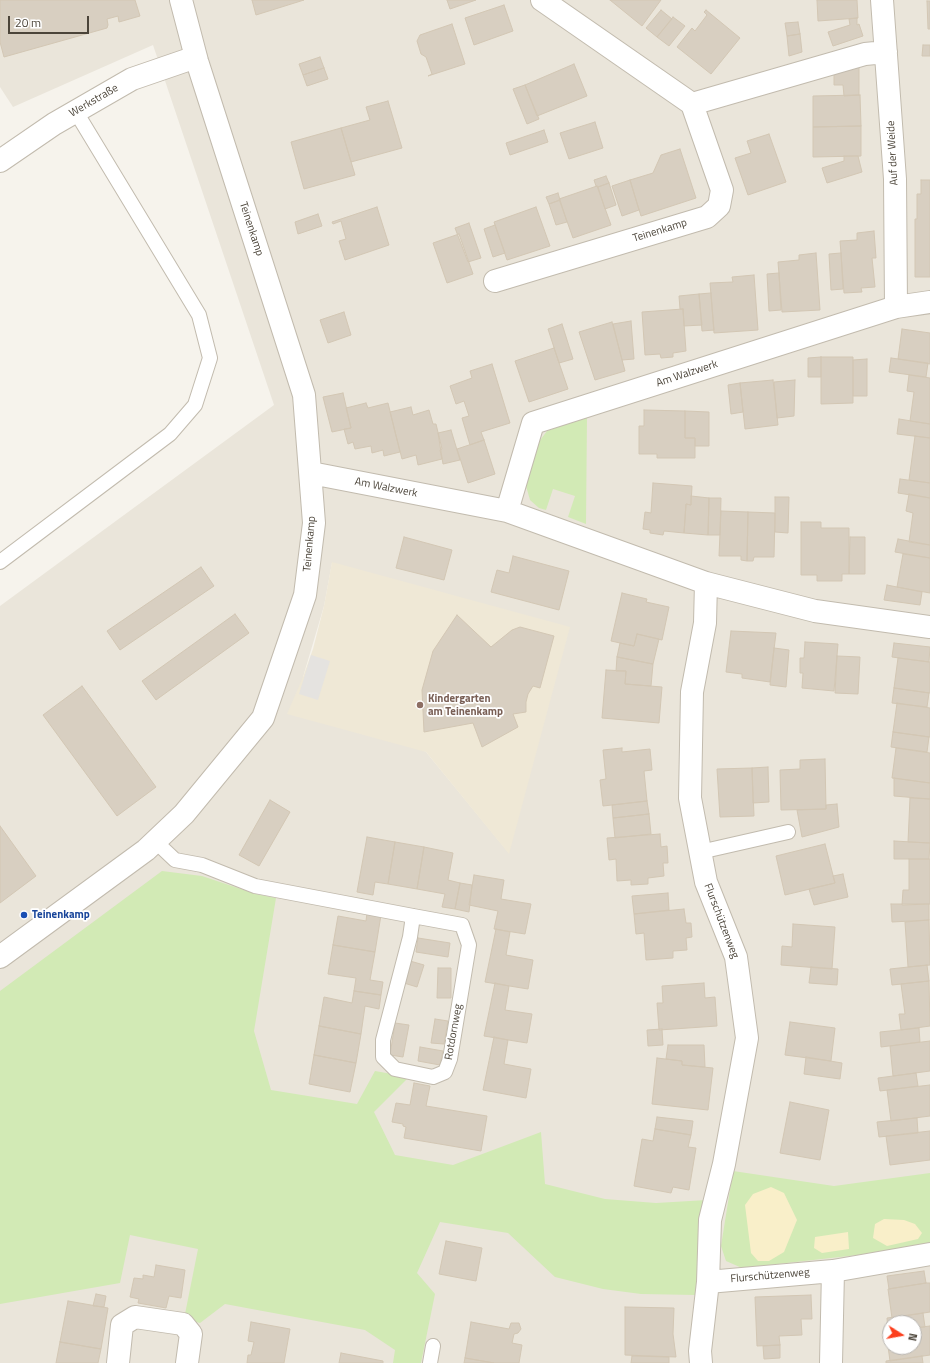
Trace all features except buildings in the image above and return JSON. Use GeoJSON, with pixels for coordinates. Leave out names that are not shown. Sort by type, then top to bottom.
{"type":"FeatureCollection","features":[{"type":"Feature","properties":{"kind":"street","name":"Teinenkamp"},"geometry":{"type":"LineString","coordinates":[[0,957],[156,842],[184,814],[263,718],[305,595],[314,523],[304,395],[196,57],[181,0]]}},
{"type":"Feature","properties":{"kind":"street"},"geometry":{"type":"LineString","coordinates":[[542,0],[692,104],[865,54],[886,52]]}},
{"type":"Feature","properties":{"kind":"street","name":"Auf der Weide"},"geometry":{"type":"LineString","coordinates":[[882,0],[895,179],[896,306]]}},
{"type":"Feature","properties":{"kind":"street","name":"Werkstraße"},"geometry":{"type":"LineString","coordinates":[[0,161],[76,112],[132,79],[196,57]]}},
{"type":"Feature","properties":{"kind":"street","name":"Teinenkamp"},"geometry":{"type":"LineString","coordinates":[[495,281],[707,217],[719,206],[722,190],[692,104]]}},
{"type":"Feature","properties":{"kind":"street","name":"Am Walzwerk"},"geometry":{"type":"LineString","coordinates":[[507,511],[533,423],[896,306],[930,302]]}},
{"type":"Feature","properties":{"kind":"street","name":"Am Walzwerk"},"geometry":{"type":"LineString","coordinates":[[311,473],[507,511],[706,583],[814,611],[930,627]]}},
{"type":"Feature","properties":{"kind":"street","name":"Flurschützenweg"},"geometry":{"type":"LineString","coordinates":[[701,1363],[700,1351],[708,1282],[710,1220],[724,1164],[747,1038],[736,957],[706,882],[690,798],[692,700],[705,623],[706,583]]}},
{"type":"Feature","properties":{"kind":"street","name":"Flurschützenweg"},"geometry":{"type":"LineString","coordinates":[[708,1282],[833,1271],[930,1254]]}},
{"type":"Feature","properties":{"kind":"street"},"geometry":{"type":"LineString","coordinates":[[831,1363],[833,1271]]}},
{"type":"Feature","properties":{"kind":"street"},"geometry":{"type":"LineString","coordinates":[[118,1363],[122,1325],[134,1317],[183,1324],[191,1334],[187,1363]]}},
{"type":"Feature","properties":{"kind":"lane"},"geometry":{"type":"LineString","coordinates":[[0,562],[170,434],[195,405],[210,358],[199,315],[76,112]]}},
{"type":"Feature","properties":{"kind":"lane"},"geometry":{"type":"LineString","coordinates":[[700,852],[788,832]]}},
{"type":"Feature","properties":{"kind":"lane","name":"Rotdornweg"},"geometry":{"type":"LineString","coordinates":[[156,842],[175,860],[202,865],[255,886],[462,925],[469,945],[450,1059],[446,1072],[433,1077],[394,1069],[384,1057],[383,1040],[410,937],[413,916]]}},
{"type":"Feature","properties":{"kind":"lane"},"geometry":{"type":"LineString","coordinates":[[430,1363],[433,1346]]}},
{"type":"Feature","properties":{"kind":"shaded area"},"geometry":{"type":"Polygon","coordinates":[[[0,0],[930,0],[930,1363],[0,1363],[0,606],[274,405],[153,45],[13,107],[0,87],[0,0]],[[332,563],[324,606],[303,677],[426,752],[509,853],[332,563]]]}},
{"type":"Feature","properties":{"kind":"shaded area","name":"Kindergarten am Teinenkamp"},"geometry":{"type":"Polygon","coordinates":[[[332,562],[570,627],[509,854],[426,752],[287,714],[313,649],[324,606],[332,562]]]}},
{"type":"Feature","properties":{"kind":"shaded area"},"geometry":{"type":"Polygon","coordinates":[[[311,655],[330,661],[318,700],[299,694],[311,655]]]}},
{"type":"Feature","properties":{"kind":"green space"},"geometry":{"type":"Polygon","coordinates":[[[587,417],[586,524],[568,517],[575,496],[553,489],[546,510],[539,508],[530,500],[526,486],[538,443],[547,431],[587,417]]]}},
{"type":"Feature","properties":{"kind":"green space"},"geometry":{"type":"Polygon","coordinates":[[[162,871],[202,876],[256,894],[276,898],[254,1031],[271,1090],[357,1104],[375,1071],[409,1077],[374,1112],[395,1155],[453,1165],[541,1132],[545,1184],[605,1199],[656,1203],[707,1200],[696,1295],[641,1294],[603,1289],[555,1277],[508,1233],[440,1222],[417,1273],[435,1294],[421,1363],[393,1363],[395,1350],[365,1330],[225,1304],[200,1323],[184,1319],[198,1249],[130,1235],[120,1283],[0,1304],[0,991],[162,871]]]}},
{"type":"Feature","properties":{"kind":"green space"},"geometry":{"type":"Polygon","coordinates":[[[733,1171],[834,1186],[930,1173],[930,1244],[920,1248],[742,1268],[726,1261],[721,1246],[733,1171]]]}},
{"type":"Feature","properties":{"kind":"sand"},"geometry":{"type":"Polygon","coordinates":[[[771,1187],[784,1193],[797,1220],[784,1252],[769,1261],[758,1261],[751,1253],[745,1205],[753,1194],[771,1187]]]}},
{"type":"Feature","properties":{"kind":"sand"},"geometry":{"type":"Polygon","coordinates":[[[884,1219],[904,1220],[915,1224],[922,1233],[918,1239],[887,1246],[873,1238],[875,1224],[884,1219]]]}},
{"type":"Feature","properties":{"kind":"sand"},"geometry":{"type":"Polygon","coordinates":[[[848,1232],[849,1249],[822,1253],[814,1248],[815,1237],[848,1232]]]}},
{"type":"Feature","properties":{"kind":"place","name":"Kindergarten am Teinenkamp"},"geometry":{"type":"Point","coordinates":[420,705]}},
{"type":"Feature","properties":{"kind":"place","name":"Teinenkamp"},"geometry":{"type":"Point","coordinates":[24,915]}}]}
